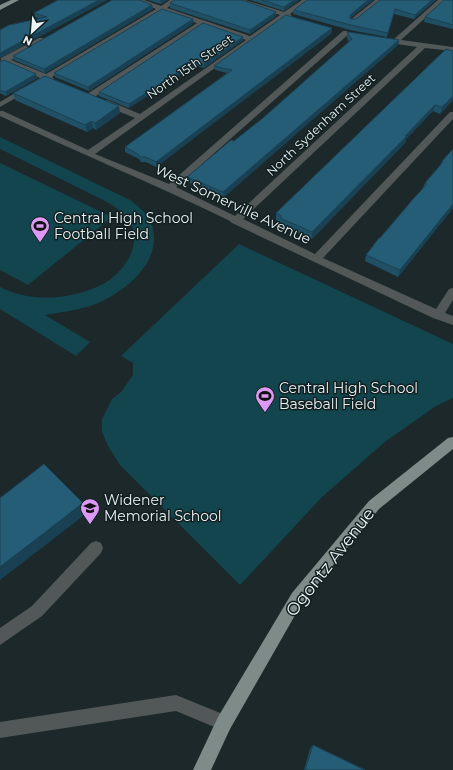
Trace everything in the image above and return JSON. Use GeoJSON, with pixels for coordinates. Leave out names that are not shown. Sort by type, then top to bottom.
{"type":"FeatureCollection","features":[{"type":"Feature","properties":{"kind":"main road"},"geometry":{"type":"LineString","coordinates":[[0,8],[16,0]]}},
{"type":"Feature","properties":{"kind":"main road","name":"Ogontz Avenue"},"geometry":{"type":"LineString","coordinates":[[202,770],[224,723],[302,592],[374,505],[453,442]]}},
{"type":"Feature","properties":{"kind":"street"},"geometry":{"type":"LineString","coordinates":[[137,0],[251,38]]}},
{"type":"Feature","properties":{"kind":"street"},"geometry":{"type":"LineString","coordinates":[[0,105],[175,0]]}},
{"type":"Feature","properties":{"kind":"street"},"geometry":{"type":"LineString","coordinates":[[238,0],[295,18]]}},
{"type":"Feature","properties":{"kind":"street","name":"North 15th Street"},"geometry":{"type":"LineString","coordinates":[[89,154],[306,0]]}},
{"type":"Feature","properties":{"kind":"street"},"geometry":{"type":"LineString","coordinates":[[352,21],[379,0]]}},
{"type":"Feature","properties":{"kind":"street"},"geometry":{"type":"LineString","coordinates":[[394,42],[442,0]]}},
{"type":"Feature","properties":{"kind":"street"},"geometry":{"type":"LineString","coordinates":[[140,117],[87,95],[203,22]]}},
{"type":"Feature","properties":{"kind":"street"},"geometry":{"type":"LineString","coordinates":[[170,188],[346,33]]}},
{"type":"Feature","properties":{"kind":"street"},"geometry":{"type":"LineString","coordinates":[[2,62],[46,38]]}},
{"type":"Feature","properties":{"kind":"street"},"geometry":{"type":"LineString","coordinates":[[374,38],[394,42],[453,49]]}},
{"type":"Feature","properties":{"kind":"street","name":"North Sydenham Street"},"geometry":{"type":"LineString","coordinates":[[234,221],[412,58],[423,46]]}},
{"type":"Feature","properties":{"kind":"street"},"geometry":{"type":"LineString","coordinates":[[2,62],[46,77],[58,83]]}},
{"type":"Feature","properties":{"kind":"street","name":"West Somerville Avenue"},"geometry":{"type":"LineString","coordinates":[[0,113],[89,154],[170,188],[234,221],[453,321]]}},
{"type":"Feature","properties":{"kind":"street"},"geometry":{"type":"LineString","coordinates":[[316,259],[453,114]]}},
{"type":"Feature","properties":{"kind":"street"},"geometry":{"type":"LineString","coordinates":[[437,314],[453,292]]}},
{"type":"Feature","properties":{"kind":"street"},"geometry":{"type":"LineString","coordinates":[[0,636],[37,611],[96,548]]}},
{"type":"Feature","properties":{"kind":"street"},"geometry":{"type":"LineString","coordinates":[[0,730],[176,703],[224,723]]}},
{"type":"Feature","properties":{"kind":"shaded area"},"geometry":{"type":"Polygon","coordinates":[[[0,137],[130,200],[145,213],[151,222],[154,236],[153,248],[141,272],[132,281],[121,290],[98,303],[79,309],[45,315],[90,342],[76,356],[0,309],[0,287],[25,296],[52,298],[78,293],[103,284],[117,274],[128,260],[134,243],[132,226],[125,215],[109,203],[0,149],[0,137]]]}},
{"type":"Feature","properties":{"kind":"shaded area","name":"Central High School Football Field"},"geometry":{"type":"Polygon","coordinates":[[[0,163],[112,217],[28,285],[0,270],[0,163]]]}},
{"type":"Feature","properties":{"kind":"shaded area","name":"Central High School Baseball Field"},"geometry":{"type":"Polygon","coordinates":[[[239,244],[453,344],[453,398],[436,406],[386,441],[322,497],[240,585],[120,465],[108,446],[102,432],[102,419],[112,399],[121,392],[133,375],[133,363],[121,356],[239,244]]]}},
{"type":"Feature","properties":{"kind":"building"},"geometry":{"type":"Polygon","coordinates":[[[58,0],[99,0],[0,53],[0,30],[9,25],[47,17],[34,13],[58,0]]]}},
{"type":"Feature","properties":{"kind":"building"},"geometry":{"type":"Polygon","coordinates":[[[112,0],[140,0],[152,5],[44,69],[13,56],[112,0]]]}},
{"type":"Feature","properties":{"kind":"building"},"geometry":{"type":"Polygon","coordinates":[[[175,0],[242,0],[276,12],[250,30],[170,3],[175,0]]]}},
{"type":"Feature","properties":{"kind":"building"},"geometry":{"type":"Polygon","coordinates":[[[262,0],[294,0],[284,7],[262,0]]]}},
{"type":"Feature","properties":{"kind":"building"},"geometry":{"type":"Polygon","coordinates":[[[307,0],[368,0],[350,15],[350,19],[356,19],[380,0],[432,0],[415,15],[395,9],[388,33],[294,10],[307,0]]]}},
{"type":"Feature","properties":{"kind":"building"},"geometry":{"type":"Polygon","coordinates":[[[444,0],[453,0],[453,25],[425,17],[444,0]]]}},
{"type":"Feature","properties":{"kind":"building"},"geometry":{"type":"Polygon","coordinates":[[[162,9],[193,19],[88,87],[54,73],[162,9]]]}},
{"type":"Feature","properties":{"kind":"building"},"geometry":{"type":"Polygon","coordinates":[[[286,15],[332,28],[156,162],[146,157],[140,157],[138,154],[125,147],[232,70],[214,66],[286,15]]]}},
{"type":"Feature","properties":{"kind":"building"},"geometry":{"type":"Polygon","coordinates":[[[203,23],[243,37],[204,64],[194,62],[129,104],[99,92],[203,23]]]}},
{"type":"Feature","properties":{"kind":"building"},"geometry":{"type":"Polygon","coordinates":[[[349,32],[399,40],[223,192],[187,177],[231,140],[234,141],[263,118],[352,39],[347,33],[349,32]]]}},
{"type":"Feature","properties":{"kind":"building"},"geometry":{"type":"Polygon","coordinates":[[[446,49],[453,51],[453,96],[442,107],[435,105],[405,136],[407,136],[312,232],[280,218],[282,216],[276,213],[446,49]]]}},
{"type":"Feature","properties":{"kind":"building"},"geometry":{"type":"Polygon","coordinates":[[[4,60],[36,74],[5,92],[0,90],[0,62],[4,60]]]}},
{"type":"Feature","properties":{"kind":"building"},"geometry":{"type":"Polygon","coordinates":[[[45,76],[119,106],[95,123],[91,121],[85,125],[13,93],[45,76]]]}},
{"type":"Feature","properties":{"kind":"building"},"geometry":{"type":"Polygon","coordinates":[[[453,149],[453,204],[400,270],[366,255],[379,238],[427,184],[425,183],[453,149]]]}},
{"type":"Feature","properties":{"kind":"building"},"geometry":{"type":"Polygon","coordinates":[[[44,464],[83,503],[0,567],[0,498],[44,464]]]}},
{"type":"Feature","properties":{"kind":"building"},"geometry":{"type":"Polygon","coordinates":[[[313,745],[365,770],[305,770],[313,745]]]}},
{"type":"Feature","properties":{"kind":"place","name":"Central High School Football Field"},"geometry":{"type":"Point","coordinates":[40,243]}},
{"type":"Feature","properties":{"kind":"place","name":"Central High School Baseball Field"},"geometry":{"type":"Point","coordinates":[265,413]}},
{"type":"Feature","properties":{"kind":"place","name":"Widener Memorial School"},"geometry":{"type":"Point","coordinates":[90,525]}}]}
